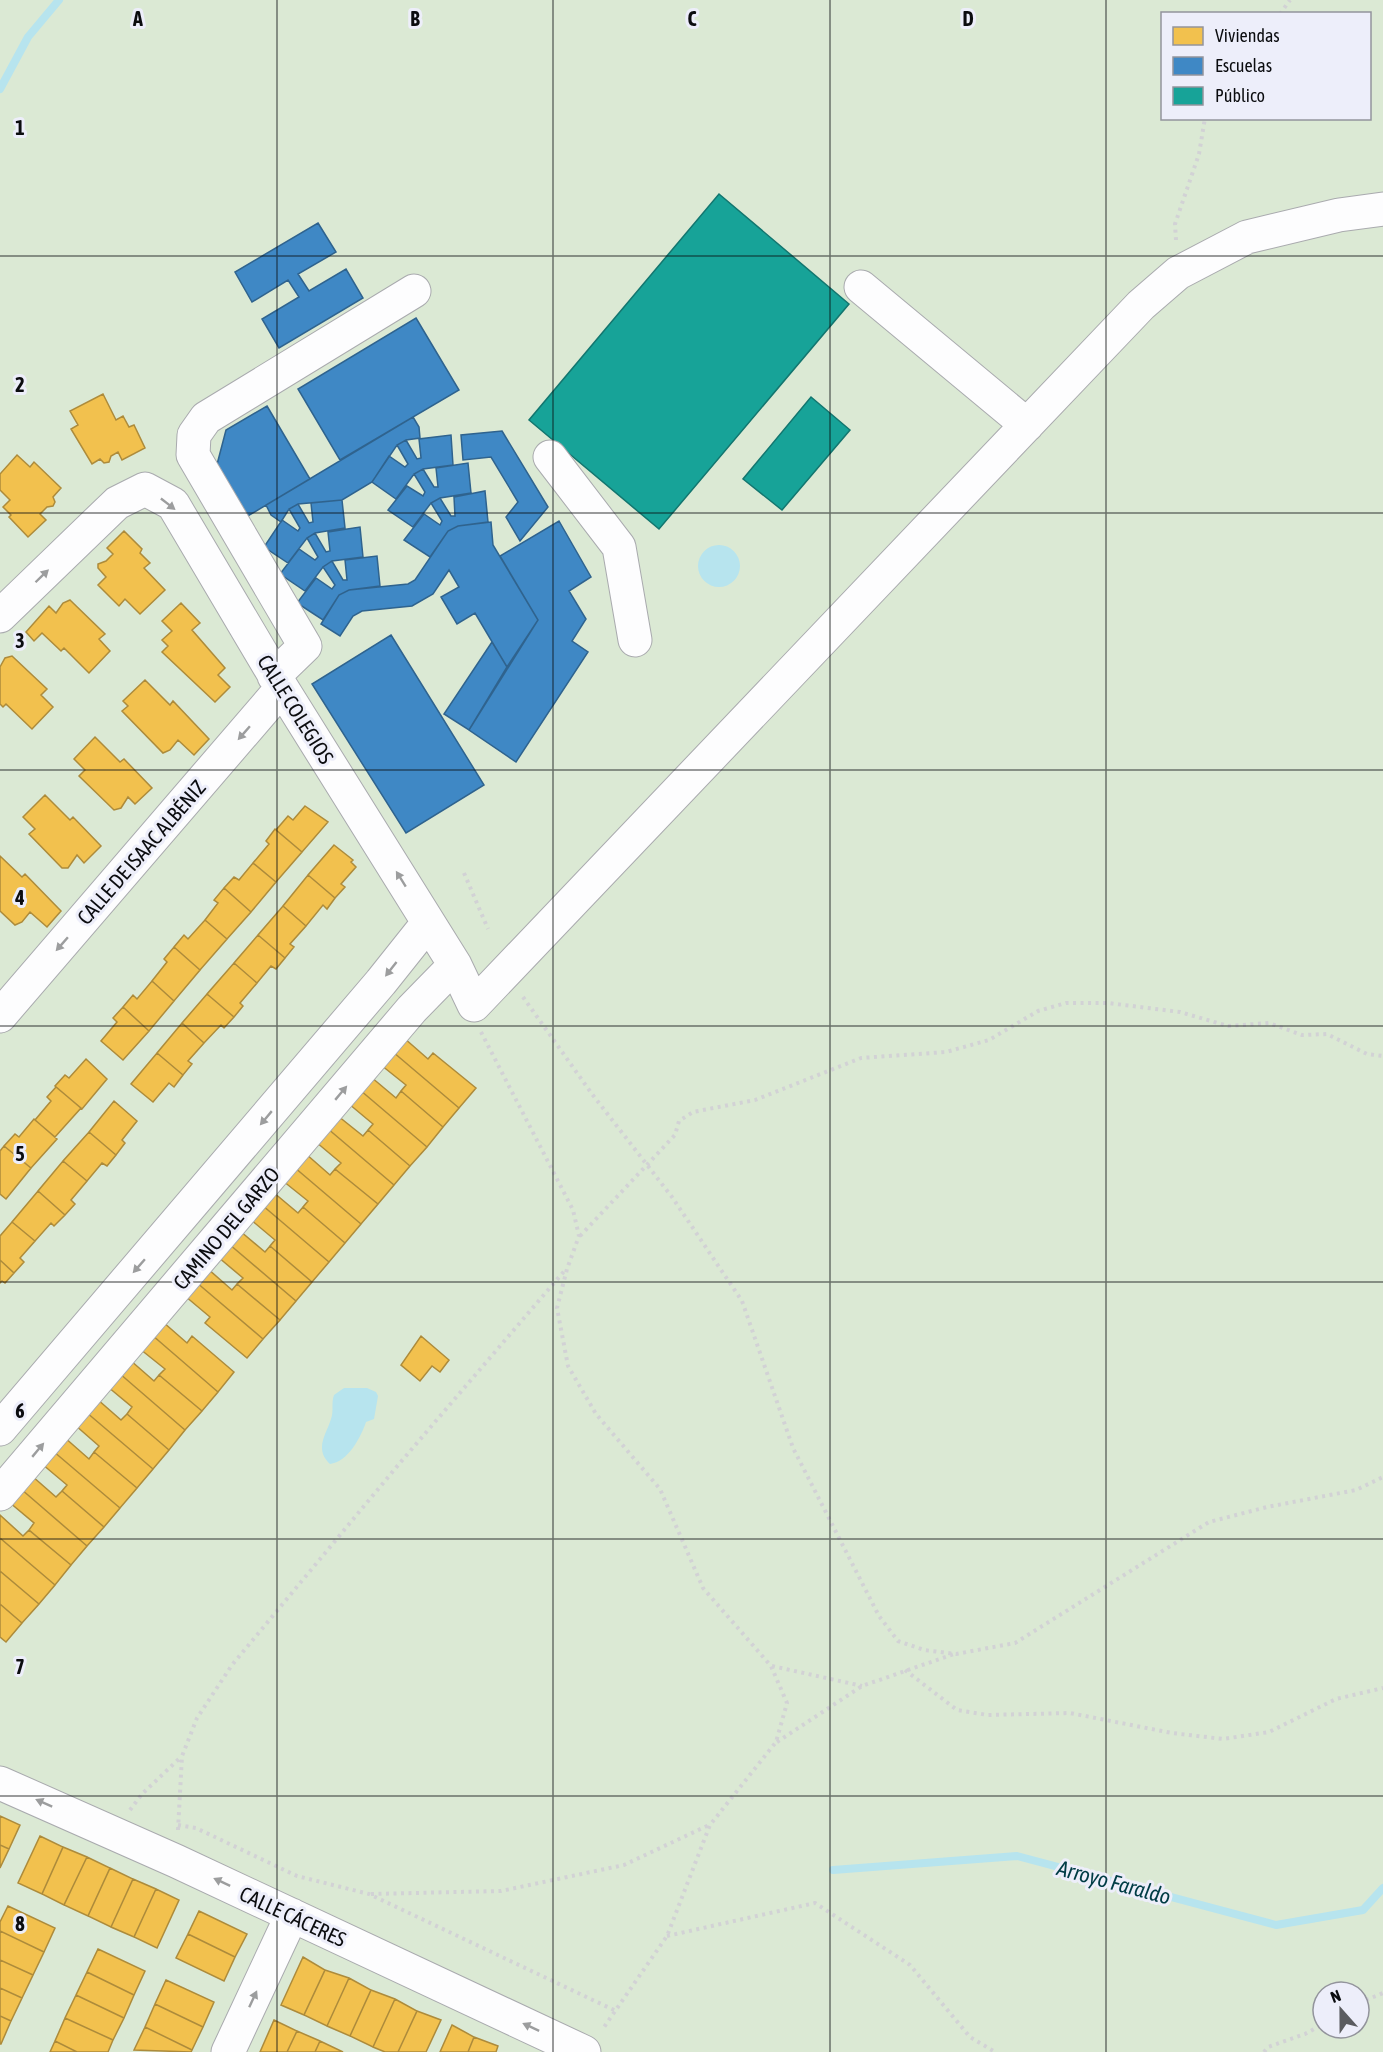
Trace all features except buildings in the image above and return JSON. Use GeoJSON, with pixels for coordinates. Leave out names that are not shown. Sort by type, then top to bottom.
{"type":"FeatureCollection","features":[{"type":"Feature","properties":{"kind":"street"},"geometry":{"type":"LineString","coordinates":[[474,1005],[1141,305],[1178,273],[1247,237],[1340,215],[1383,209]]}},
{"type":"Feature","properties":{"kind":"street"},"geometry":{"type":"LineString","coordinates":[[861,287],[1027,425]]}},
{"type":"Feature","properties":{"kind":"street","name":"CALLE DE ISAAC ALBÉNIZ"},"geometry":{"type":"LineString","coordinates":[[0,1016],[278,682],[305,646],[193,456],[194,435],[206,418],[414,291]]}},
{"type":"Feature","properties":{"kind":"street"},"geometry":{"type":"LineString","coordinates":[[550,457],[619,547],[635,640]]}},
{"type":"Feature","properties":{"kind":"street","name":"CALLE COLEGIOS"},"geometry":{"type":"LineString","coordinates":[[0,616],[117,503],[145,489],[173,504],[278,682],[455,965],[474,1005]]}},
{"type":"Feature","properties":{"kind":"street","name":"CAMINO DEL GARZO"},"geometry":{"type":"LineString","coordinates":[[0,1429],[381,982],[428,922]]}},
{"type":"Feature","properties":{"kind":"street","name":"CAMINO DEL GARZO"},"geometry":{"type":"LineString","coordinates":[[2,1486],[412,1009],[455,965]]}},
{"type":"Feature","properties":{"kind":"street","name":"CALLE CÁCERES"},"geometry":{"type":"LineString","coordinates":[[0,1783],[292,1915],[591,2044]]}},
{"type":"Feature","properties":{"kind":"street"},"geometry":{"type":"LineString","coordinates":[[228,2052],[292,1915]]}},
{"type":"Feature","properties":{"kind":"path"},"geometry":{"type":"LineString","coordinates":[[1178,273],[1176,224],[1199,154],[1205,120]]}},
{"type":"Feature","properties":{"kind":"path"},"geometry":{"type":"LineString","coordinates":[[464,873],[488,929]]}},
{"type":"Feature","properties":{"kind":"path"},"geometry":{"type":"LineString","coordinates":[[579,1236],[573,1209],[482,1037],[474,1005],[522,994],[592,1094],[647,1165],[742,1301],[794,1448],[879,1616],[898,1641],[924,1650],[956,1654]]}},
{"type":"Feature","properties":{"kind":"path"},"geometry":{"type":"LineString","coordinates":[[776,1742],[787,1703],[771,1666],[703,1588],[660,1489],[596,1414],[568,1366],[557,1308],[567,1269],[579,1236],[675,1135],[679,1121],[693,1112],[755,1100],[861,1058],[946,1052],[989,1040],[1038,1011],[1066,1004],[1108,1003],[1180,1012],[1228,1026],[1269,1023],[1302,1035],[1327,1034],[1367,1054],[1383,1056]]}},
{"type":"Feature","properties":{"kind":"path"},"geometry":{"type":"LineString","coordinates":[[176,1861],[182,1756],[197,1719],[232,1665],[399,1464],[567,1269]]}},
{"type":"Feature","properties":{"kind":"path"},"geometry":{"type":"LineString","coordinates":[[591,2044],[668,1936],[710,1825],[776,1742],[862,1686],[956,1654],[1015,1643],[1209,1522],[1266,1507],[1356,1490],[1383,1476]]}},
{"type":"Feature","properties":{"kind":"path"},"geometry":{"type":"LineString","coordinates":[[771,1666],[862,1686]]}},
{"type":"Feature","properties":{"kind":"path"},"geometry":{"type":"LineString","coordinates":[[905,1670],[957,1710],[988,1715],[1070,1713],[1172,1733],[1223,1739],[1269,1732],[1336,1699],[1383,1688]]}},
{"type":"Feature","properties":{"kind":"path"},"geometry":{"type":"LineString","coordinates":[[104,1830],[127,1814],[142,1794],[182,1756]]}},
{"type":"Feature","properties":{"kind":"path"},"geometry":{"type":"LineString","coordinates":[[178,1825],[196,1828],[297,1876],[369,1894],[616,2011]]}},
{"type":"Feature","properties":{"kind":"path"},"geometry":{"type":"LineString","coordinates":[[369,1894],[501,1891],[624,1865],[710,1825]]}},
{"type":"Feature","properties":{"kind":"path"},"geometry":{"type":"LineString","coordinates":[[668,1936],[815,1903],[910,1965],[970,2037],[995,2052]]}},
{"type":"Feature","properties":{"kind":"path"},"geometry":{"type":"LineString","coordinates":[[1264,2052],[1268,2048],[1311,2031]]}},
{"type":"Feature","properties":{"kind":"green space"},"geometry":{"type":"Polygon","coordinates":[[[0,0],[1383,0],[1383,2052],[0,2052],[0,0]]]}},
{"type":"Feature","properties":{"kind":"water"},"geometry":{"type":"Polygon","coordinates":[[[719,545],[727,546],[734,551],[739,558],[739,574],[734,581],[727,586],[719,587],[711,586],[704,581],[699,574],[698,566],[699,558],[704,551],[711,546],[719,545]]]}},
{"type":"Feature","properties":{"kind":"water"},"geometry":{"type":"Polygon","coordinates":[[[344,1388],[367,1388],[376,1392],[378,1396],[374,1419],[366,1422],[361,1435],[348,1454],[343,1459],[330,1464],[325,1458],[322,1447],[332,1416],[334,1395],[344,1388]]]}},
{"type":"Feature","properties":{"kind":"waterway"},"geometry":{"type":"LineString","coordinates":[[0,89],[28,37],[59,0]]}},
{"type":"Feature","properties":{"kind":"waterway","name":"Arroyo Faraldo"},"geometry":{"type":"LineString","coordinates":[[833,1870],[1017,1856],[1276,1925],[1363,1910],[1383,1888]]}}]}
